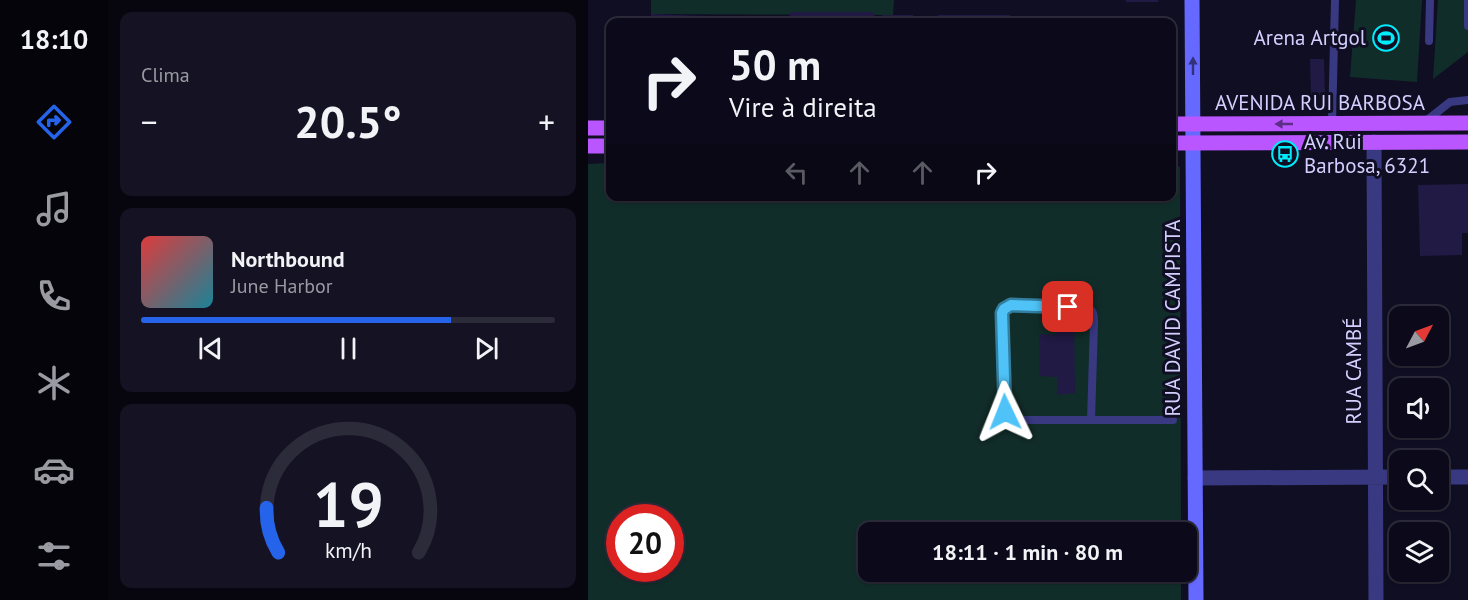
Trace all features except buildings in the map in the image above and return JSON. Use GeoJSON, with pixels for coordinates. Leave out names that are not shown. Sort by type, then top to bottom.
{"type":"FeatureCollection","features":[{"type":"Feature","properties":{"kind":"main road","name":"RUA DAVID CAMPISTA"},"geometry":{"type":"LineString","coordinates":[[1192,0],[1196,600]]}},
{"type":"Feature","properties":{"kind":"main road","name":"AVENIDA RUI BARBOSA"},"geometry":{"type":"LineString","coordinates":[[1176,124],[1468,123]]}},
{"type":"Feature","properties":{"kind":"main road"},"geometry":{"type":"LineString","coordinates":[[588,128],[606,128]]}},
{"type":"Feature","properties":{"kind":"main road","name":"AVENIDA RUI BARBOSA"},"geometry":{"type":"LineString","coordinates":[[1176,143],[1468,142]]}},
{"type":"Feature","properties":{"kind":"main road"},"geometry":{"type":"LineString","coordinates":[[588,146],[606,146]]}},
{"type":"Feature","properties":{"kind":"street","name":"RUA CAMBÉ"},"geometry":{"type":"LineString","coordinates":[[1374,142],[1376,600]]}},
{"type":"Feature","properties":{"kind":"street"},"geometry":{"type":"LineString","coordinates":[[1196,478],[1389,477]]}},
{"type":"Feature","properties":{"kind":"street"},"geometry":{"type":"LineString","coordinates":[[1449,477],[1468,477]]}},
{"type":"Feature","properties":{"kind":"lane"},"geometry":{"type":"LineString","coordinates":[[1332,124],[1335,0]]}},
{"type":"Feature","properties":{"kind":"lane"},"geometry":{"type":"LineString","coordinates":[[1429,42],[1430,0]]}},
{"type":"Feature","properties":{"kind":"lane"},"geometry":{"type":"LineString","coordinates":[[1468,0],[1468,26]]}},
{"type":"Feature","properties":{"kind":"lane"},"geometry":{"type":"LineString","coordinates":[[1423,123],[1450,102],[1468,100]]}},
{"type":"Feature","properties":{"kind":"lane"},"geometry":{"type":"LineString","coordinates":[[1091,420],[1094,313],[1087,307],[1011,305],[1004,309],[1002,313],[1005,412],[1016,420],[1091,420],[1173,420]]}},
{"type":"Feature","properties":{"kind":"green space"},"geometry":{"type":"Polygon","coordinates":[[[651,0],[894,0],[893,15],[651,14],[651,0]]]}},
{"type":"Feature","properties":{"kind":"green space","name":"Arena Artgol"},"geometry":{"type":"Polygon","coordinates":[[[1356,0],[1422,0],[1417,82],[1350,77],[1356,0]]]}},
{"type":"Feature","properties":{"kind":"green space"},"geometry":{"type":"Polygon","coordinates":[[[1438,0],[1468,0],[1468,52],[1433,79],[1438,0]]]}},
{"type":"Feature","properties":{"kind":"green space"},"geometry":{"type":"Polygon","coordinates":[[[606,163],[606,201],[1176,201],[1176,164],[1180,167],[1181,522],[858,522],[858,582],[1181,582],[1181,600],[588,600],[588,164],[606,163]]]}},
{"type":"Feature","properties":{"kind":"place","name":"Arena Artgol"},"geometry":{"type":"Point","coordinates":[1386,38]}},
{"type":"Feature","properties":{"kind":"place","name":"Av. Rui Barbosa, 6321"},"geometry":{"type":"Point","coordinates":[1285,154]}},
{"type":"Feature","properties":{"kind":"route"},"geometry":{"type":"LineString","coordinates":[[1005,412],[1002,313],[1004,309],[1011,305],[1068,307]]}}]}
